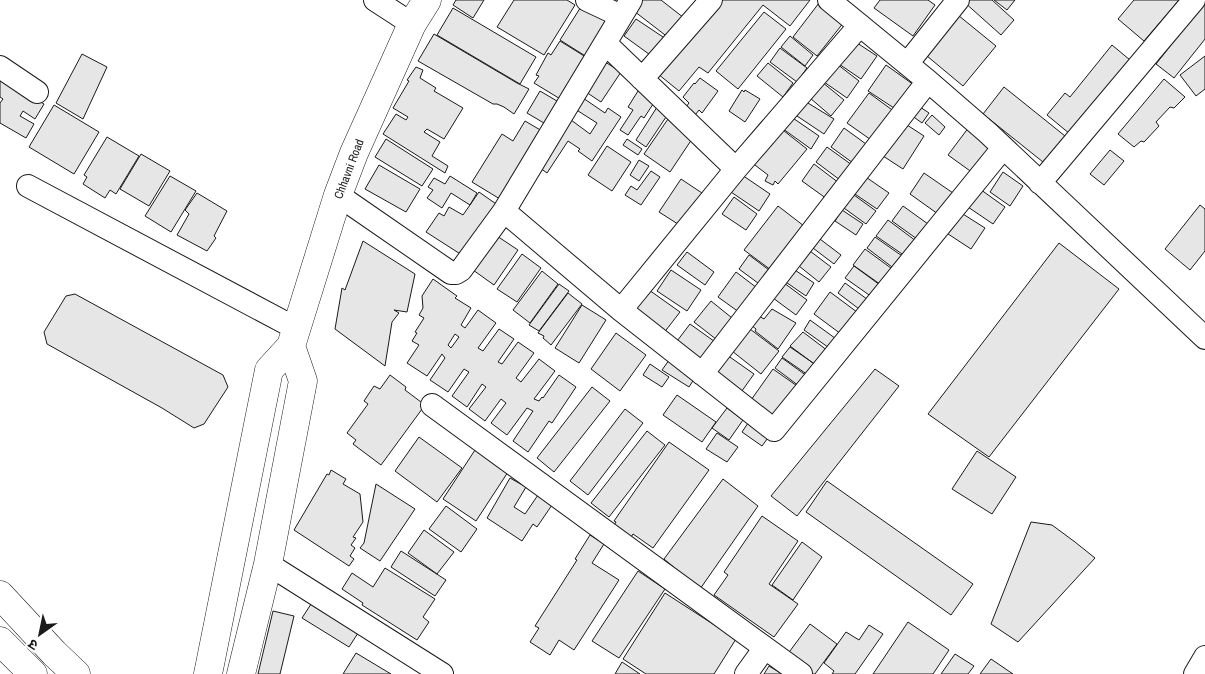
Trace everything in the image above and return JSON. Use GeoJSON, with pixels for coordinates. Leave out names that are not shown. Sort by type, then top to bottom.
{"type":"FeatureCollection","features":[{"type":"Feature","properties":{"kind":"main road","name":"Chhavni Road"},"geometry":{"type":"LineString","coordinates":[[294,338],[338,194],[354,153],[412,24],[427,0]]}},
{"type":"Feature","properties":{"kind":"main road"},"geometry":{"type":"LineString","coordinates":[[241,674],[268,564],[303,381],[294,338]]}},
{"type":"Feature","properties":{"kind":"main road"},"geometry":{"type":"LineString","coordinates":[[208,674],[269,370],[294,338]]}},
{"type":"Feature","properties":{"kind":"main road"},"geometry":{"type":"LineString","coordinates":[[0,595],[76,674]]}},
{"type":"Feature","properties":{"kind":"main road"},"geometry":{"type":"LineString","coordinates":[[0,641],[33,674]]}},
{"type":"Feature","properties":{"kind":"street"},"geometry":{"type":"LineString","coordinates":[[375,0],[412,24]]}},
{"type":"Feature","properties":{"kind":"street"},"geometry":{"type":"LineString","coordinates":[[338,194],[451,273],[461,270],[504,211],[626,8],[588,0]]}},
{"type":"Feature","properties":{"kind":"street"},"geometry":{"type":"LineString","coordinates":[[642,79],[711,0]]}},
{"type":"Feature","properties":{"kind":"street"},"geometry":{"type":"LineString","coordinates":[[829,0],[928,81],[1003,148],[1205,338]]}},
{"type":"Feature","properties":{"kind":"street"},"geometry":{"type":"LineString","coordinates":[[907,64],[958,0]]}},
{"type":"Feature","properties":{"kind":"street"},"geometry":{"type":"LineString","coordinates":[[1040,183],[1194,0]]}},
{"type":"Feature","properties":{"kind":"street"},"geometry":{"type":"LineString","coordinates":[[620,310],[736,169],[860,25]]}},
{"type":"Feature","properties":{"kind":"street"},"geometry":{"type":"LineString","coordinates":[[605,43],[736,169]]}},
{"type":"Feature","properties":{"kind":"street"},"geometry":{"type":"LineString","coordinates":[[0,67],[37,92]]}},
{"type":"Feature","properties":{"kind":"street"},"geometry":{"type":"LineString","coordinates":[[702,374],[928,81]]}},
{"type":"Feature","properties":{"kind":"street"},"geometry":{"type":"LineString","coordinates":[[504,211],[620,310],[774,430],[1003,148]]}},
{"type":"Feature","properties":{"kind":"street"},"geometry":{"type":"LineString","coordinates":[[28,186],[294,338]]}},
{"type":"Feature","properties":{"kind":"street"},"geometry":{"type":"LineString","coordinates":[[432,405],[800,674]]}},
{"type":"Feature","properties":{"kind":"street"},"geometry":{"type":"LineString","coordinates":[[268,564],[442,674]]}},
{"type":"Feature","properties":{"kind":"street"},"geometry":{"type":"LineString","coordinates":[[746,674],[764,649]]}},
{"type":"Feature","properties":{"kind":"street"},"geometry":{"type":"LineString","coordinates":[[1195,674],[1205,657]]}},
{"type":"Feature","properties":{"kind":"building"},"geometry":{"type":"Polygon","coordinates":[[[456,0],[484,0],[473,18],[453,5],[456,0]]]}},
{"type":"Feature","properties":{"kind":"building"},"geometry":{"type":"Polygon","coordinates":[[[514,0],[567,0],[575,5],[544,55],[497,27],[514,0]]]}},
{"type":"Feature","properties":{"kind":"building"},"geometry":{"type":"Polygon","coordinates":[[[636,0],[661,0],[684,18],[669,38],[630,8],[636,0]]]}},
{"type":"Feature","properties":{"kind":"building"},"geometry":{"type":"Polygon","coordinates":[[[719,0],[810,0],[790,26],[763,5],[708,73],[699,67],[679,91],[658,74],[719,0]]]}},
{"type":"Feature","properties":{"kind":"building"},"geometry":{"type":"Polygon","coordinates":[[[880,0],[928,0],[935,5],[913,36],[874,8],[880,0]]]}},
{"type":"Feature","properties":{"kind":"building"},"geometry":{"type":"Polygon","coordinates":[[[964,0],[992,0],[1014,20],[1001,35],[964,0]]]}},
{"type":"Feature","properties":{"kind":"building"},"geometry":{"type":"Polygon","coordinates":[[[994,0],[1015,0],[1007,10],[994,0]]]}},
{"type":"Feature","properties":{"kind":"building"},"geometry":{"type":"Polygon","coordinates":[[[1134,0],[1179,0],[1144,41],[1118,19],[1134,0]]]}},
{"type":"Feature","properties":{"kind":"building"},"geometry":{"type":"Polygon","coordinates":[[[584,2],[613,21],[587,57],[560,40],[584,2]]]}},
{"type":"Feature","properties":{"kind":"building"},"geometry":{"type":"Polygon","coordinates":[[[1205,2],[1205,39],[1174,78],[1156,64],[1205,2]]]}},
{"type":"Feature","properties":{"kind":"building"},"geometry":{"type":"Polygon","coordinates":[[[819,3],[844,22],[817,56],[793,37],[819,3]]]}},
{"type":"Feature","properties":{"kind":"building"},"geometry":{"type":"Polygon","coordinates":[[[453,8],[536,57],[520,84],[437,35],[453,8]]]}},
{"type":"Feature","properties":{"kind":"building"},"geometry":{"type":"Polygon","coordinates":[[[953,11],[996,46],[963,86],[921,51],[953,11]]]}},
{"type":"Feature","properties":{"kind":"building"},"geometry":{"type":"Polygon","coordinates":[[[764,12],[786,29],[738,89],[716,71],[764,12]]]}},
{"type":"Feature","properties":{"kind":"building"},"geometry":{"type":"Polygon","coordinates":[[[636,19],[666,39],[653,57],[624,36],[636,19]]]}},
{"type":"Feature","properties":{"kind":"building"},"geometry":{"type":"Polygon","coordinates":[[[434,34],[529,89],[514,114],[418,61],[434,34]]]}},
{"type":"Feature","properties":{"kind":"building"},"geometry":{"type":"Polygon","coordinates":[[[790,36],[813,55],[805,66],[781,47],[790,36]]]}},
{"type":"Feature","properties":{"kind":"building"},"geometry":{"type":"Polygon","coordinates":[[[851,39],[877,56],[861,79],[836,62],[851,39]]]}},
{"type":"Feature","properties":{"kind":"building"},"geometry":{"type":"Polygon","coordinates":[[[560,41],[589,59],[562,100],[534,83],[539,76],[536,75],[548,53],[551,55],[560,41]]]}},
{"type":"Feature","properties":{"kind":"building"},"geometry":{"type":"Polygon","coordinates":[[[1112,45],[1130,60],[1070,134],[1047,115],[1065,93],[1070,97],[1112,45]]]}},
{"type":"Feature","properties":{"kind":"building"},"geometry":{"type":"Polygon","coordinates":[[[780,48],[807,68],[797,82],[770,62],[780,48]]]}},
{"type":"Feature","properties":{"kind":"building"},"geometry":{"type":"Polygon","coordinates":[[[82,54],[107,67],[83,119],[56,103],[82,54]]]}},
{"type":"Feature","properties":{"kind":"building"},"geometry":{"type":"Polygon","coordinates":[[[1205,56],[1205,89],[1196,96],[1180,75],[1205,56]]]}},
{"type":"Feature","properties":{"kind":"building"},"geometry":{"type":"Polygon","coordinates":[[[602,60],[621,72],[601,102],[583,90],[602,60]]]}},
{"type":"Feature","properties":{"kind":"building"},"geometry":{"type":"Polygon","coordinates":[[[768,63],[793,83],[783,97],[757,76],[768,63]]]}},
{"type":"Feature","properties":{"kind":"building"},"geometry":{"type":"Polygon","coordinates":[[[837,64],[859,81],[847,98],[824,82],[837,64]]]}},
{"type":"Feature","properties":{"kind":"building"},"geometry":{"type":"Polygon","coordinates":[[[886,65],[914,85],[897,110],[868,91],[886,65]]]}},
{"type":"Feature","properties":{"kind":"building"},"geometry":{"type":"Polygon","coordinates":[[[416,67],[423,70],[420,78],[436,88],[434,91],[463,108],[444,139],[427,129],[424,132],[440,142],[432,156],[448,166],[445,173],[383,134],[396,114],[406,120],[408,117],[393,108],[416,67]]]}},
{"type":"Feature","properties":{"kind":"building"},"geometry":{"type":"Polygon","coordinates":[[[0,77],[44,104],[35,119],[23,111],[20,116],[34,124],[26,138],[0,123],[0,103],[3,99],[0,97],[0,77]]]}},
{"type":"Feature","properties":{"kind":"building"},"geometry":{"type":"Polygon","coordinates":[[[700,78],[718,91],[702,113],[699,110],[692,119],[682,112],[689,103],[683,97],[700,78]]]}},
{"type":"Feature","properties":{"kind":"building"},"geometry":{"type":"Polygon","coordinates":[[[1164,79],[1185,97],[1174,108],[1170,107],[1156,122],[1159,126],[1144,142],[1141,141],[1134,147],[1118,134],[1164,79]]]}},
{"type":"Feature","properties":{"kind":"building"},"geometry":{"type":"Polygon","coordinates":[[[822,82],[844,100],[831,116],[810,98],[822,82]]]}},
{"type":"Feature","properties":{"kind":"building"},"geometry":{"type":"Polygon","coordinates":[[[1004,87],[1065,136],[1043,162],[983,114],[1004,87]]]}},
{"type":"Feature","properties":{"kind":"building"},"geometry":{"type":"Polygon","coordinates":[[[742,90],[760,99],[745,122],[729,111],[742,90]]]}},
{"type":"Feature","properties":{"kind":"building"},"geometry":{"type":"Polygon","coordinates":[[[540,91],[562,104],[549,126],[527,113],[540,91]]]}},
{"type":"Feature","properties":{"kind":"building"},"geometry":{"type":"Polygon","coordinates":[[[638,91],[655,101],[644,118],[641,116],[628,135],[620,130],[633,110],[628,107],[638,91]]]}},
{"type":"Feature","properties":{"kind":"building"},"geometry":{"type":"Polygon","coordinates":[[[869,93],[895,112],[874,142],[847,123],[869,93]]]}},
{"type":"Feature","properties":{"kind":"building"},"geometry":{"type":"Polygon","coordinates":[[[583,98],[605,113],[608,108],[621,117],[592,161],[578,151],[580,149],[568,141],[547,173],[536,165],[567,117],[590,134],[597,123],[575,109],[583,98]]]}},
{"type":"Feature","properties":{"kind":"building"},"geometry":{"type":"Polygon","coordinates":[[[803,100],[834,119],[824,134],[794,114],[803,100]]]}},
{"type":"Feature","properties":{"kind":"building"},"geometry":{"type":"Polygon","coordinates":[[[659,104],[670,111],[646,147],[636,140],[659,104]]]}},
{"type":"Feature","properties":{"kind":"building"},"geometry":{"type":"Polygon","coordinates":[[[54,105],[99,132],[74,174],[29,147],[54,105]]]}},
{"type":"Feature","properties":{"kind":"building"},"geometry":{"type":"Polygon","coordinates":[[[917,105],[929,113],[922,123],[911,115],[917,105]]]}},
{"type":"Feature","properties":{"kind":"building"},"geometry":{"type":"Polygon","coordinates":[[[787,114],[819,136],[811,149],[779,126],[787,114]]]}},
{"type":"Feature","properties":{"kind":"building"},"geometry":{"type":"Polygon","coordinates":[[[932,115],[945,127],[939,135],[925,123],[932,115]]]}},
{"type":"Feature","properties":{"kind":"building"},"geometry":{"type":"Polygon","coordinates":[[[668,119],[692,139],[670,172],[644,154],[668,119]]]}},
{"type":"Feature","properties":{"kind":"building"},"geometry":{"type":"Polygon","coordinates":[[[525,121],[542,131],[500,199],[472,182],[502,134],[513,141],[525,121]]]}},
{"type":"Feature","properties":{"kind":"building"},"geometry":{"type":"Polygon","coordinates":[[[904,123],[924,136],[903,169],[883,156],[904,123]]]}},
{"type":"Feature","properties":{"kind":"building"},"geometry":{"type":"Polygon","coordinates":[[[779,127],[807,149],[778,184],[775,181],[773,185],[765,181],[768,175],[751,162],[779,127]]]}},
{"type":"Feature","properties":{"kind":"building"},"geometry":{"type":"Polygon","coordinates":[[[969,127],[993,145],[973,173],[948,155],[969,127]]]}},
{"type":"Feature","properties":{"kind":"building"},"geometry":{"type":"Polygon","coordinates":[[[844,128],[866,144],[853,163],[831,147],[844,128]]]}},
{"type":"Feature","properties":{"kind":"building"},"geometry":{"type":"Polygon","coordinates":[[[107,137],[139,156],[116,194],[110,190],[105,198],[83,184],[87,177],[84,175],[107,137]]]}},
{"type":"Feature","properties":{"kind":"building"},"geometry":{"type":"Polygon","coordinates":[[[386,139],[433,169],[422,186],[375,157],[386,139]]]}},
{"type":"Feature","properties":{"kind":"building"},"geometry":{"type":"Polygon","coordinates":[[[627,139],[642,149],[638,155],[623,145],[627,139]]]}},
{"type":"Feature","properties":{"kind":"building"},"geometry":{"type":"Polygon","coordinates":[[[607,146],[631,162],[612,191],[588,175],[607,146]]]}},
{"type":"Feature","properties":{"kind":"building"},"geometry":{"type":"Polygon","coordinates":[[[827,147],[852,165],[840,180],[816,162],[827,147]]]}},
{"type":"Feature","properties":{"kind":"building"},"geometry":{"type":"Polygon","coordinates":[[[1110,150],[1124,161],[1104,185],[1090,174],[1110,150]]]}},
{"type":"Feature","properties":{"kind":"building"},"geometry":{"type":"Polygon","coordinates":[[[141,154],[170,171],[149,206],[120,189],[141,154]]]}},
{"type":"Feature","properties":{"kind":"building"},"geometry":{"type":"Polygon","coordinates":[[[639,160],[649,166],[639,181],[630,175],[639,160]]]}},
{"type":"Feature","properties":{"kind":"building"},"geometry":{"type":"Polygon","coordinates":[[[814,164],[839,183],[827,199],[802,181],[814,164]]]}},
{"type":"Feature","properties":{"kind":"building"},"geometry":{"type":"Polygon","coordinates":[[[379,165],[420,189],[406,212],[365,189],[379,165]]]}},
{"type":"Feature","properties":{"kind":"building"},"geometry":{"type":"Polygon","coordinates":[[[651,171],[660,177],[641,205],[625,195],[631,186],[637,190],[651,171]]]}},
{"type":"Feature","properties":{"kind":"building"},"geometry":{"type":"Polygon","coordinates":[[[1003,172],[1023,186],[1010,206],[990,192],[1003,172]]]}},
{"type":"Feature","properties":{"kind":"building"},"geometry":{"type":"Polygon","coordinates":[[[860,173],[889,193],[877,209],[849,190],[860,173]]]}},
{"type":"Feature","properties":{"kind":"building"},"geometry":{"type":"Polygon","coordinates":[[[924,173],[953,193],[938,214],[910,194],[924,173]]]}},
{"type":"Feature","properties":{"kind":"building"},"geometry":{"type":"Polygon","coordinates":[[[742,175],[770,194],[759,211],[731,192],[742,175]]]}},
{"type":"Feature","properties":{"kind":"building"},"geometry":{"type":"Polygon","coordinates":[[[170,176],[196,191],[171,232],[145,216],[170,176]]]}},
{"type":"Feature","properties":{"kind":"building"},"geometry":{"type":"Polygon","coordinates":[[[450,176],[477,193],[470,205],[451,193],[442,208],[427,198],[433,190],[428,187],[434,178],[445,184],[450,176]]]}},
{"type":"Feature","properties":{"kind":"building"},"geometry":{"type":"Polygon","coordinates":[[[681,179],[702,193],[681,226],[659,212],[681,179]]]}},
{"type":"Feature","properties":{"kind":"building"},"geometry":{"type":"Polygon","coordinates":[[[977,187],[1005,207],[993,224],[965,205],[977,187]]]}},
{"type":"Feature","properties":{"kind":"building"},"geometry":{"type":"Polygon","coordinates":[[[479,192],[499,206],[465,257],[426,232],[439,213],[444,216],[449,207],[463,215],[479,192]]]}},
{"type":"Feature","properties":{"kind":"building"},"geometry":{"type":"Polygon","coordinates":[[[197,193],[227,211],[214,236],[216,238],[207,251],[177,235],[189,214],[185,210],[197,193]]]}},
{"type":"Feature","properties":{"kind":"building"},"geometry":{"type":"Polygon","coordinates":[[[854,195],[876,211],[866,224],[844,208],[854,195]]]}},
{"type":"Feature","properties":{"kind":"building"},"geometry":{"type":"Polygon","coordinates":[[[734,197],[757,214],[746,230],[722,214],[734,197]]]}},
{"type":"Feature","properties":{"kind":"building"},"geometry":{"type":"Polygon","coordinates":[[[1200,205],[1205,209],[1205,251],[1190,270],[1165,249],[1200,205]]]}},
{"type":"Feature","properties":{"kind":"building"},"geometry":{"type":"Polygon","coordinates":[[[778,206],[804,226],[771,270],[744,250],[778,206]]]}},
{"type":"Feature","properties":{"kind":"building"},"geometry":{"type":"Polygon","coordinates":[[[903,206],[928,224],[917,239],[892,221],[903,206]]]}},
{"type":"Feature","properties":{"kind":"building"},"geometry":{"type":"Polygon","coordinates":[[[955,209],[985,228],[971,249],[942,230],[955,209]]]}},
{"type":"Feature","properties":{"kind":"building"},"geometry":{"type":"Polygon","coordinates":[[[842,210],[863,224],[856,235],[835,221],[842,210]]]}},
{"type":"Feature","properties":{"kind":"building"},"geometry":{"type":"Polygon","coordinates":[[[888,220],[916,241],[905,256],[876,236],[888,220]]]}},
{"type":"Feature","properties":{"kind":"building"},"geometry":{"type":"Polygon","coordinates":[[[497,236],[518,250],[494,285],[473,270],[497,236]]]}},
{"type":"Feature","properties":{"kind":"building"},"geometry":{"type":"Polygon","coordinates":[[[816,236],[841,255],[834,264],[809,245],[816,236]]]}},
{"type":"Feature","properties":{"kind":"building"},"geometry":{"type":"Polygon","coordinates":[[[875,237],[905,258],[896,270],[867,248],[875,237]]]}},
{"type":"Feature","properties":{"kind":"building"},"geometry":{"type":"Polygon","coordinates":[[[363,241],[415,274],[407,312],[394,310],[399,313],[392,322],[385,366],[335,329],[342,288],[345,290],[363,241]]]}},
{"type":"Feature","properties":{"kind":"building"},"geometry":{"type":"Polygon","coordinates":[[[1059,243],[1119,289],[989,457],[928,414],[1059,243]]]}},
{"type":"Feature","properties":{"kind":"building"},"geometry":{"type":"Polygon","coordinates":[[[865,249],[895,271],[884,287],[853,265],[865,249]]]}},
{"type":"Feature","properties":{"kind":"building"},"geometry":{"type":"Polygon","coordinates":[[[810,251],[831,267],[819,282],[799,266],[810,251]]]}},
{"type":"Feature","properties":{"kind":"building"},"geometry":{"type":"Polygon","coordinates":[[[687,252],[714,272],[705,285],[677,265],[687,252]]]}},
{"type":"Feature","properties":{"kind":"building"},"geometry":{"type":"Polygon","coordinates":[[[522,254],[541,268],[517,302],[497,289],[522,254]]]}},
{"type":"Feature","properties":{"kind":"building"},"geometry":{"type":"Polygon","coordinates":[[[749,255],[773,273],[762,286],[739,269],[749,255]]]}},
{"type":"Feature","properties":{"kind":"building"},"geometry":{"type":"Polygon","coordinates":[[[789,266],[814,283],[806,296],[780,278],[789,266]]]}},
{"type":"Feature","properties":{"kind":"building"},"geometry":{"type":"Polygon","coordinates":[[[854,266],[880,285],[872,297],[845,278],[854,266]]]}},
{"type":"Feature","properties":{"kind":"building"},"geometry":{"type":"Polygon","coordinates":[[[671,270],[701,290],[687,311],[657,291],[671,270]]]}},
{"type":"Feature","properties":{"kind":"building"},"geometry":{"type":"Polygon","coordinates":[[[542,271],[558,284],[530,323],[513,310],[542,271]]]}},
{"type":"Feature","properties":{"kind":"building"},"geometry":{"type":"Polygon","coordinates":[[[736,272],[761,291],[743,315],[718,297],[736,272]]]}},
{"type":"Feature","properties":{"kind":"building"},"geometry":{"type":"Polygon","coordinates":[[[433,279],[457,296],[455,298],[471,308],[461,325],[465,328],[478,310],[496,323],[478,348],[483,351],[499,329],[514,339],[498,362],[502,364],[518,342],[534,353],[516,378],[521,382],[539,359],[555,371],[534,399],[539,401],[543,398],[559,375],[576,387],[552,423],[549,421],[528,452],[513,441],[533,411],[527,408],[507,435],[491,423],[506,403],[501,399],[485,421],[469,409],[486,387],[482,384],[467,407],[452,396],[469,372],[464,369],[448,392],[430,380],[445,358],[442,354],[427,376],[407,363],[419,345],[412,341],[417,333],[415,332],[424,318],[419,315],[423,308],[422,296],[433,279]],[[455,334],[448,345],[451,348],[459,337],[455,334]]]}},
{"type":"Feature","properties":{"kind":"building"},"geometry":{"type":"Polygon","coordinates":[[[784,283],[807,300],[796,315],[773,298],[784,283]]]}},
{"type":"Feature","properties":{"kind":"building"},"geometry":{"type":"Polygon","coordinates":[[[845,283],[871,302],[863,312],[838,293],[845,283]]]}},
{"type":"Feature","properties":{"kind":"building"},"geometry":{"type":"Polygon","coordinates":[[[559,284],[569,291],[539,331],[529,325],[559,284]]]}},
{"type":"Feature","properties":{"kind":"building"},"geometry":{"type":"Polygon","coordinates":[[[649,290],[680,312],[663,334],[632,312],[649,290]]]}},
{"type":"Feature","properties":{"kind":"building"},"geometry":{"type":"Polygon","coordinates":[[[830,292],[861,315],[845,337],[814,314],[830,292]]]}},
{"type":"Feature","properties":{"kind":"building"},"geometry":{"type":"Polygon","coordinates":[[[568,293],[582,304],[551,345],[543,338],[544,336],[538,333],[568,293]]]}},
{"type":"Feature","properties":{"kind":"building"},"geometry":{"type":"Polygon","coordinates":[[[75,294],[223,375],[228,387],[204,424],[194,428],[47,344],[44,332],[66,296],[75,294]]]}},
{"type":"Feature","properties":{"kind":"building"},"geometry":{"type":"Polygon","coordinates":[[[711,301],[737,322],[721,343],[694,322],[711,301]]]}},
{"type":"Feature","properties":{"kind":"building"},"geometry":{"type":"Polygon","coordinates":[[[582,305],[606,320],[579,363],[555,348],[582,305]]]}},
{"type":"Feature","properties":{"kind":"building"},"geometry":{"type":"Polygon","coordinates":[[[772,309],[796,323],[778,349],[755,331],[756,329],[751,325],[757,315],[764,319],[772,309]]]}},
{"type":"Feature","properties":{"kind":"building"},"geometry":{"type":"Polygon","coordinates":[[[810,320],[839,341],[832,350],[804,330],[810,320]]]}},
{"type":"Feature","properties":{"kind":"building"},"geometry":{"type":"Polygon","coordinates":[[[690,324],[718,344],[702,366],[674,345],[690,324]]]}},
{"type":"Feature","properties":{"kind":"building"},"geometry":{"type":"Polygon","coordinates":[[[750,329],[779,351],[761,374],[732,351],[750,329]]]}},
{"type":"Feature","properties":{"kind":"building"},"geometry":{"type":"Polygon","coordinates":[[[803,332],[828,351],[817,366],[790,346],[803,332]]]}},
{"type":"Feature","properties":{"kind":"building"},"geometry":{"type":"Polygon","coordinates":[[[616,333],[646,355],[620,391],[591,369],[616,333]]]}},
{"type":"Feature","properties":{"kind":"building"},"geometry":{"type":"Polygon","coordinates":[[[790,347],[816,365],[808,375],[782,357],[790,347]]]}},
{"type":"Feature","properties":{"kind":"building"},"geometry":{"type":"Polygon","coordinates":[[[727,355],[754,374],[739,395],[712,375],[727,355]]]}},
{"type":"Feature","properties":{"kind":"building"},"geometry":{"type":"Polygon","coordinates":[[[672,356],[698,373],[689,387],[662,370],[672,356]]]}},
{"type":"Feature","properties":{"kind":"building"},"geometry":{"type":"Polygon","coordinates":[[[782,358],[807,376],[799,386],[775,368],[782,358]]]}},
{"type":"Feature","properties":{"kind":"building"},"geometry":{"type":"Polygon","coordinates":[[[650,364],[669,377],[662,387],[643,375],[650,364]]]}},
{"type":"Feature","properties":{"kind":"building"},"geometry":{"type":"Polygon","coordinates":[[[773,369],[800,388],[778,419],[751,400],[773,369]]]}},
{"type":"Feature","properties":{"kind":"building"},"geometry":{"type":"Polygon","coordinates":[[[875,369],[899,386],[797,516],[771,496],[875,369]]]}},
{"type":"Feature","properties":{"kind":"building"},"geometry":{"type":"Polygon","coordinates":[[[390,375],[406,387],[405,390],[425,405],[381,465],[353,444],[356,440],[347,433],[368,404],[364,401],[374,386],[380,389],[390,375]]]}},
{"type":"Feature","properties":{"kind":"building"},"geometry":{"type":"Polygon","coordinates":[[[592,387],[610,401],[554,472],[537,458],[592,387]]]}},
{"type":"Feature","properties":{"kind":"building"},"geometry":{"type":"Polygon","coordinates":[[[677,395],[716,422],[702,442],[663,415],[677,395]]]}},
{"type":"Feature","properties":{"kind":"building"},"geometry":{"type":"Polygon","coordinates":[[[727,408],[743,420],[729,440],[712,428],[727,408]]]}},
{"type":"Feature","properties":{"kind":"building"},"geometry":{"type":"Polygon","coordinates":[[[625,409],[643,423],[588,495],[570,481],[625,409]]]}},
{"type":"Feature","properties":{"kind":"building"},"geometry":{"type":"Polygon","coordinates":[[[752,417],[773,431],[762,446],[742,432],[752,417]]]}},
{"type":"Feature","properties":{"kind":"building"},"geometry":{"type":"Polygon","coordinates":[[[647,431],[665,445],[609,517],[591,503],[647,431]]]}},
{"type":"Feature","properties":{"kind":"building"},"geometry":{"type":"Polygon","coordinates":[[[717,433],[738,447],[727,462],[706,449],[717,433]]]}},
{"type":"Feature","properties":{"kind":"building"},"geometry":{"type":"Polygon","coordinates":[[[419,437],[462,468],[437,502],[395,471],[419,437]]]}},
{"type":"Feature","properties":{"kind":"building"},"geometry":{"type":"Polygon","coordinates":[[[669,442],[709,470],[653,548],[633,534],[628,542],[611,530],[616,522],[614,521],[669,442]]]}},
{"type":"Feature","properties":{"kind":"building"},"geometry":{"type":"Polygon","coordinates":[[[475,450],[508,472],[476,521],[443,499],[475,450]]]}},
{"type":"Feature","properties":{"kind":"building"},"geometry":{"type":"Polygon","coordinates":[[[977,451],[1016,477],[992,514],[952,489],[977,451]]]}},
{"type":"Feature","properties":{"kind":"building"},"geometry":{"type":"Polygon","coordinates":[[[331,470],[346,479],[343,484],[360,494],[363,522],[353,537],[356,538],[351,545],[355,548],[350,556],[354,559],[349,566],[294,530],[331,470]]]}},
{"type":"Feature","properties":{"kind":"building"},"geometry":{"type":"Polygon","coordinates":[[[510,478],[526,487],[514,507],[525,514],[538,495],[552,505],[537,527],[533,524],[522,541],[487,518],[510,478]]]}},
{"type":"Feature","properties":{"kind":"building"},"geometry":{"type":"Polygon","coordinates":[[[723,479],[758,506],[700,589],[664,559],[723,479]]]}},
{"type":"Feature","properties":{"kind":"building"},"geometry":{"type":"Polygon","coordinates":[[[827,481],[973,584],[951,615],[806,512],[827,481]]]}},
{"type":"Feature","properties":{"kind":"building"},"geometry":{"type":"Polygon","coordinates":[[[376,484],[415,509],[380,561],[360,548],[364,543],[376,484]]]}},
{"type":"Feature","properties":{"kind":"building"},"geometry":{"type":"Polygon","coordinates":[[[446,506],[477,529],[461,552],[429,529],[446,506]]]}},
{"type":"Feature","properties":{"kind":"building"},"geometry":{"type":"Polygon","coordinates":[[[762,516],[798,541],[769,584],[798,604],[774,637],[714,595],[728,575],[724,572],[762,516]]]}},
{"type":"Feature","properties":{"kind":"building"},"geometry":{"type":"Polygon","coordinates":[[[1031,522],[1052,525],[1095,558],[1018,642],[991,624],[1031,522]]]}},
{"type":"Feature","properties":{"kind":"building"},"geometry":{"type":"Polygon","coordinates":[[[424,530],[454,552],[437,574],[408,553],[424,530]]]}},
{"type":"Feature","properties":{"kind":"building"},"geometry":{"type":"Polygon","coordinates":[[[590,535],[604,544],[592,563],[619,580],[574,650],[559,640],[550,655],[530,642],[539,628],[535,626],[577,560],[575,559],[590,535]]]}},
{"type":"Feature","properties":{"kind":"building"},"geometry":{"type":"Polygon","coordinates":[[[802,542],[822,557],[793,600],[772,585],[802,542]]]}},
{"type":"Feature","properties":{"kind":"building"},"geometry":{"type":"Polygon","coordinates":[[[401,551],[446,580],[435,596],[391,567],[401,551]]]}},
{"type":"Feature","properties":{"kind":"building"},"geometry":{"type":"Polygon","coordinates":[[[385,568],[435,599],[423,617],[429,622],[417,640],[362,605],[363,603],[342,589],[352,573],[373,587],[385,568]]]}},
{"type":"Feature","properties":{"kind":"building"},"geometry":{"type":"Polygon","coordinates":[[[638,571],[665,589],[619,658],[592,641],[638,571]]]}},
{"type":"Feature","properties":{"kind":"building"},"geometry":{"type":"Polygon","coordinates":[[[665,593],[736,639],[714,674],[646,674],[623,659],[665,593]]]}},
{"type":"Feature","properties":{"kind":"building"},"geometry":{"type":"Polygon","coordinates":[[[313,601],[360,630],[349,647],[302,618],[313,601]]]}},
{"type":"Feature","properties":{"kind":"building"},"geometry":{"type":"Polygon","coordinates":[[[273,611],[294,616],[280,674],[258,674],[273,611]]]}},
{"type":"Feature","properties":{"kind":"building"},"geometry":{"type":"Polygon","coordinates":[[[908,622],[949,650],[933,674],[873,674],[908,622]]]}},
{"type":"Feature","properties":{"kind":"building"},"geometry":{"type":"Polygon","coordinates":[[[810,624],[837,644],[815,674],[805,674],[784,659],[810,624]]]}},
{"type":"Feature","properties":{"kind":"building"},"geometry":{"type":"Polygon","coordinates":[[[869,625],[883,634],[855,674],[832,674],[834,671],[824,663],[846,632],[859,640],[869,625]]]}},
{"type":"Feature","properties":{"kind":"building"},"geometry":{"type":"Polygon","coordinates":[[[356,653],[391,674],[343,674],[356,653]]]}},
{"type":"Feature","properties":{"kind":"building"},"geometry":{"type":"Polygon","coordinates":[[[955,654],[974,666],[968,674],[941,674],[955,654]]]}},
{"type":"Feature","properties":{"kind":"building"},"geometry":{"type":"Polygon","coordinates":[[[991,659],[1013,674],[980,674],[991,659]]]}},
{"type":"Feature","properties":{"kind":"building"},"geometry":{"type":"Polygon","coordinates":[[[622,662],[640,674],[615,674],[622,662]]]}},
{"type":"Feature","properties":{"kind":"building"},"geometry":{"type":"Polygon","coordinates":[[[769,666],[782,674],[764,674],[769,666]]]}}]}
